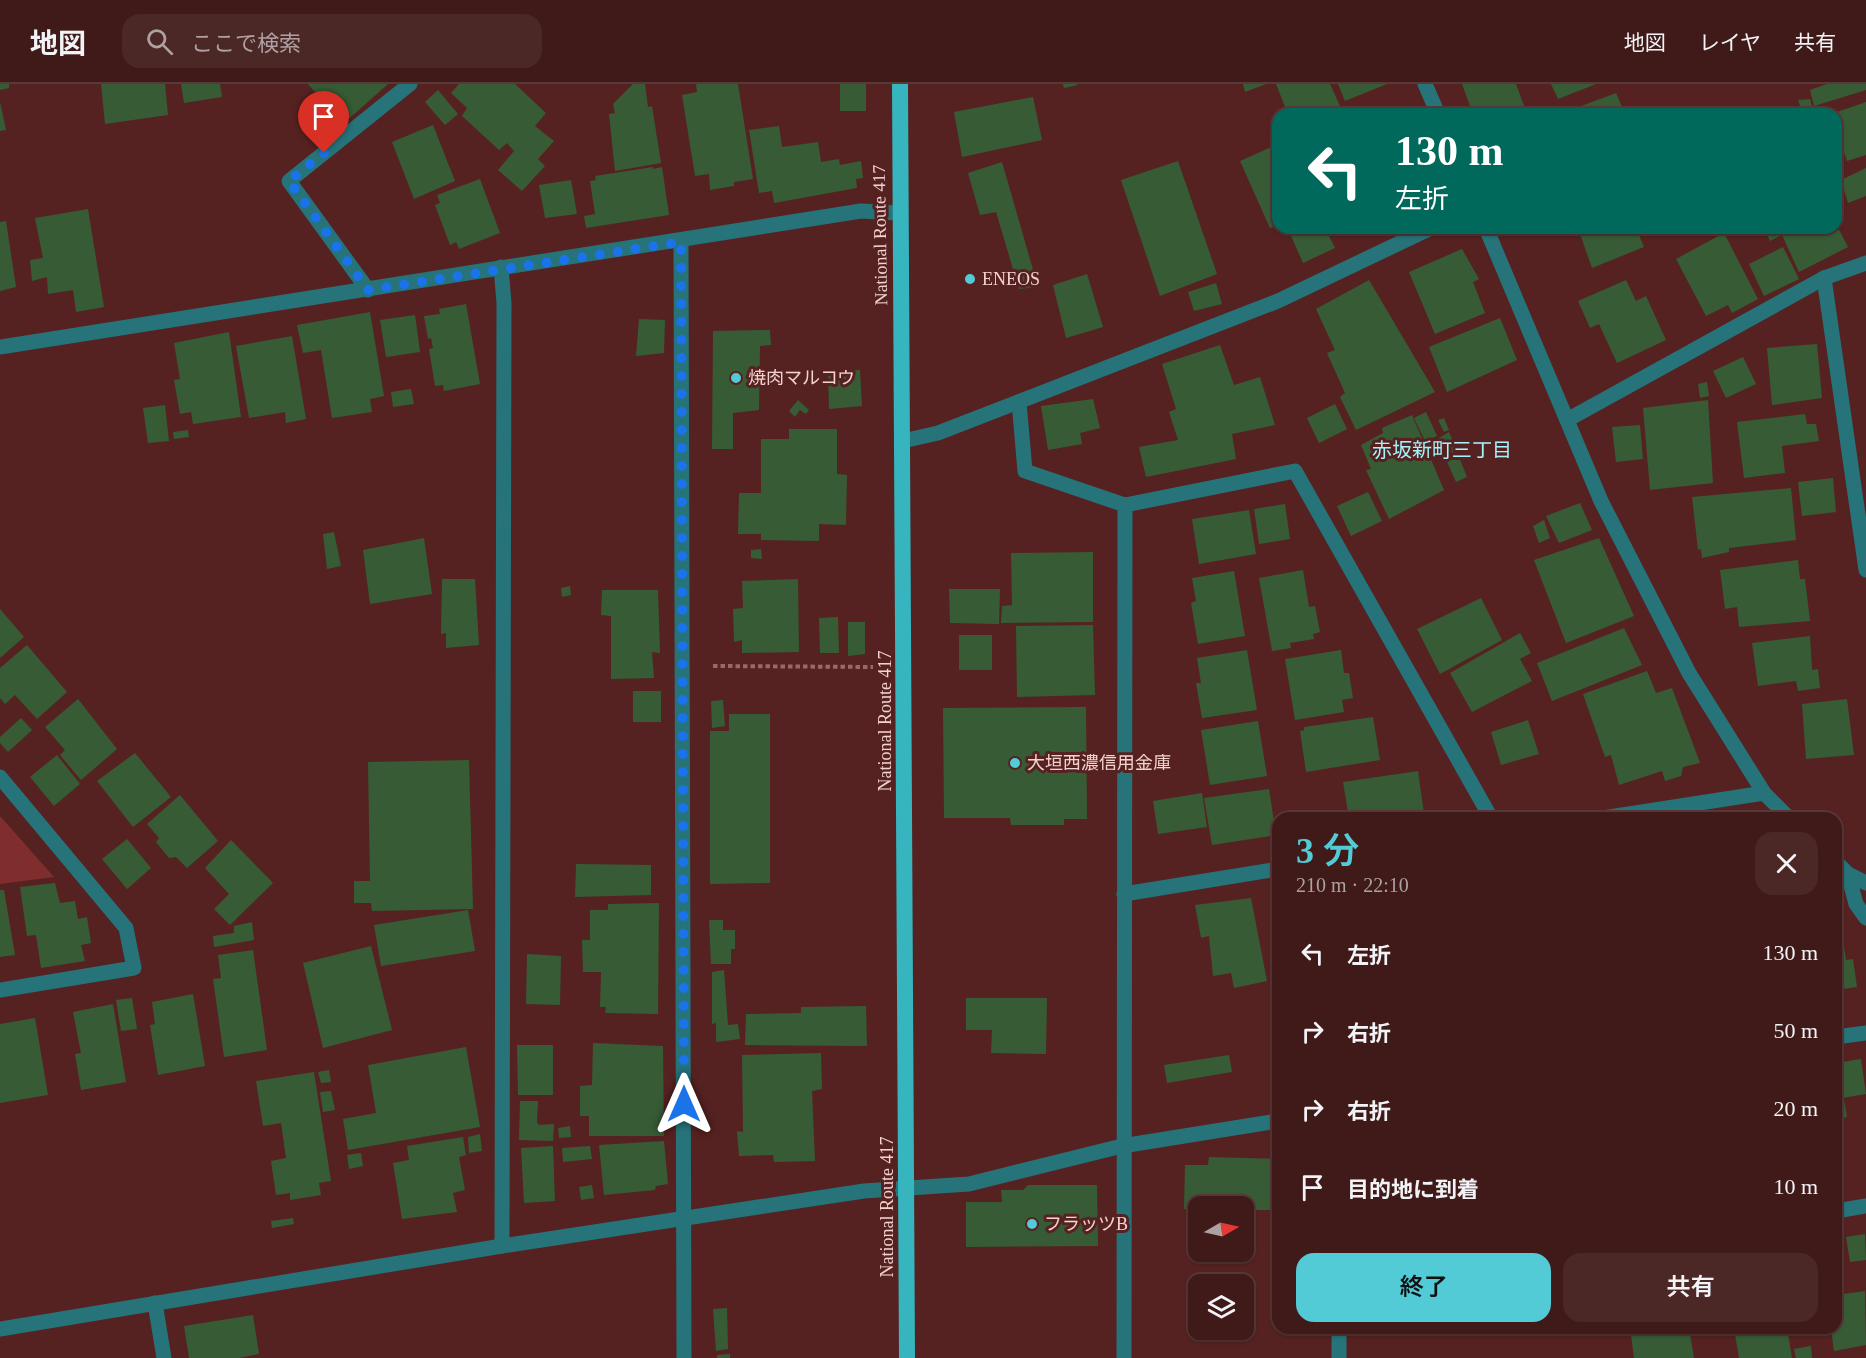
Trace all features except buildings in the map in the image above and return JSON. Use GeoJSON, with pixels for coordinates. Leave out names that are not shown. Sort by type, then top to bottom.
{"type":"FeatureCollection","features":[{"type":"Feature","properties":{"kind":"highway","name":"National Route 417"},"geometry":{"type":"LineString","coordinates":[[900,84],[898,213],[903,441],[907,1358]]}},
{"type":"Feature","properties":{"kind":"street"},"geometry":{"type":"LineString","coordinates":[[368,290],[289,181],[410,84]]}},
{"type":"Feature","properties":{"kind":"street"},"geometry":{"type":"LineString","coordinates":[[1425,84],[1435,108]]}},
{"type":"Feature","properties":{"kind":"street"},"geometry":{"type":"LineString","coordinates":[[0,347],[861,212],[898,213]]}},
{"type":"Feature","properties":{"kind":"street"},"geometry":{"type":"LineString","coordinates":[[903,441],[938,434],[1278,301],[1418,234]]}},
{"type":"Feature","properties":{"kind":"street"},"geometry":{"type":"LineString","coordinates":[[1489,234],[1601,501],[1689,673],[1764,793],[1783,812]]}},
{"type":"Feature","properties":{"kind":"street"},"geometry":{"type":"LineString","coordinates":[[681,242],[684,1358]]}},
{"type":"Feature","properties":{"kind":"street"},"geometry":{"type":"LineString","coordinates":[[1567,420],[1824,278],[1866,264]]}},
{"type":"Feature","properties":{"kind":"street"},"geometry":{"type":"LineString","coordinates":[[501,267],[504,303],[502,1246]]}},
{"type":"Feature","properties":{"kind":"street"},"geometry":{"type":"LineString","coordinates":[[1824,278],[1866,570]]}},
{"type":"Feature","properties":{"kind":"street"},"geometry":{"type":"LineString","coordinates":[[1019,402],[1025,471],[1125,505],[1295,471],[1488,812]]}},
{"type":"Feature","properties":{"kind":"street"},"geometry":{"type":"LineString","coordinates":[[1124,1358],[1122,1146],[1125,505]]}},
{"type":"Feature","properties":{"kind":"street"},"geometry":{"type":"LineString","coordinates":[[0,777],[126,928],[134,968],[0,990]]}},
{"type":"Feature","properties":{"kind":"street"},"geometry":{"type":"LineString","coordinates":[[1642,812],[1764,793]]}},
{"type":"Feature","properties":{"kind":"street"},"geometry":{"type":"LineString","coordinates":[[1842,868],[1848,874],[1866,883]]}},
{"type":"Feature","properties":{"kind":"street"},"geometry":{"type":"LineString","coordinates":[[1124,894],[1272,870]]}},
{"type":"Feature","properties":{"kind":"street"},"geometry":{"type":"LineString","coordinates":[[1848,874],[1856,904],[1866,918]]}},
{"type":"Feature","properties":{"kind":"street"},"geometry":{"type":"LineString","coordinates":[[1842,1036],[1866,1033]]}},
{"type":"Feature","properties":{"kind":"street"},"geometry":{"type":"LineString","coordinates":[[0,1329],[502,1246],[906,1187],[969,1184],[1122,1146],[1272,1122]]}},
{"type":"Feature","properties":{"kind":"street"},"geometry":{"type":"LineString","coordinates":[[1842,1210],[1866,1206]]}},
{"type":"Feature","properties":{"kind":"street"},"geometry":{"type":"LineString","coordinates":[[156,1303],[164,1358]]}},
{"type":"Feature","properties":{"kind":"street"},"geometry":{"type":"LineString","coordinates":[[1339,1334],[1339,1358]]}},
{"type":"Feature","properties":{"kind":"path"},"geometry":{"type":"LineString","coordinates":[[683,666],[904,668]]}},
{"type":"Feature","properties":{"kind":"shaded area"},"geometry":{"type":"Polygon","coordinates":[[[0,816],[54,877],[0,884],[0,816]]]}},
{"type":"Feature","properties":{"kind":"place","name":"ENEOS"},"geometry":{"type":"Point","coordinates":[970,279]}},
{"type":"Feature","properties":{"kind":"place","name":"焼肉マルコウ"},"geometry":{"type":"Point","coordinates":[736,378]}},
{"type":"Feature","properties":{"kind":"place","name":"大垣西濃信用金庫"},"geometry":{"type":"Point","coordinates":[1015,763]}},
{"type":"Feature","properties":{"kind":"place","name":"フラッツB"},"geometry":{"type":"Point","coordinates":[1032,1224]}},
{"type":"Feature","properties":{"kind":"district","name":"赤坂新町三丁目"},"geometry":{"type":"Point","coordinates":[1442,450]}},
{"type":"Feature","properties":{"kind":"route"},"geometry":{"type":"LineString","coordinates":[[324,153],[289,181],[368,290],[501,267],[681,242],[684,1104]]}}]}
